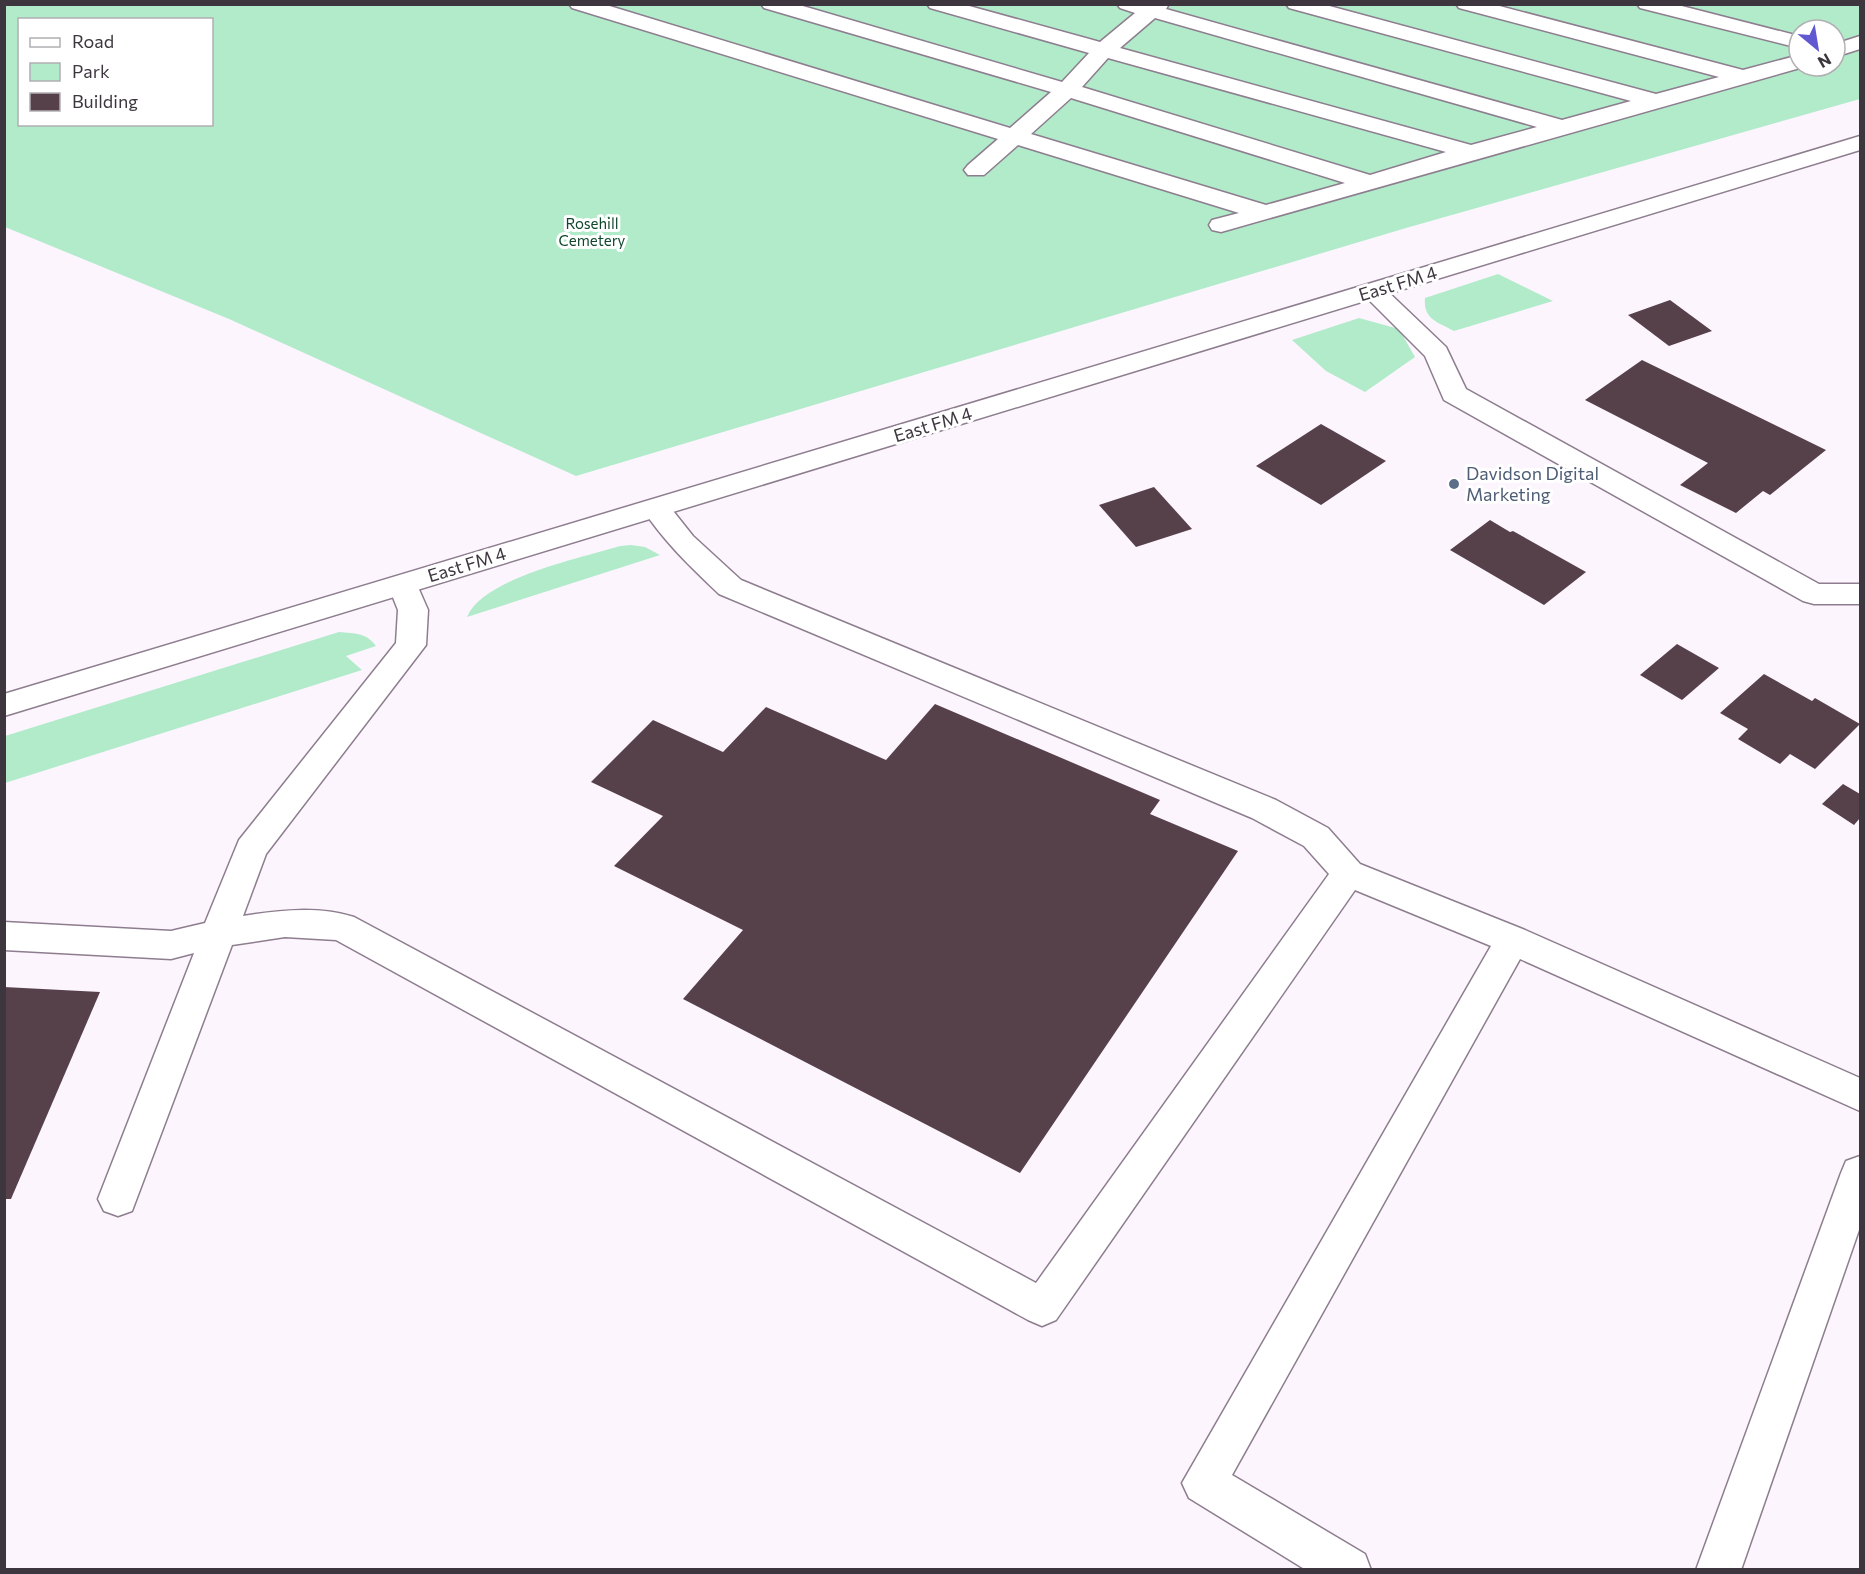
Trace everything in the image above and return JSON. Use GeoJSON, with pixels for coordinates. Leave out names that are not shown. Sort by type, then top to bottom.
{"type":"FeatureCollection","features":[{"type":"Feature","properties":{"kind":"main road"},"geometry":{"type":"LineString","coordinates":[[579,4],[1016,135],[1266,213]]}},
{"type":"Feature","properties":{"kind":"main road"},"geometry":{"type":"LineString","coordinates":[[771,4],[1067,90],[1370,183]]}},
{"type":"Feature","properties":{"kind":"main road"},"geometry":{"type":"LineString","coordinates":[[937,4],[1471,152]]}},
{"type":"Feature","properties":{"kind":"main road"},"geometry":{"type":"LineString","coordinates":[[1127,4],[1155,8],[1562,127]]}},
{"type":"Feature","properties":{"kind":"main road"},"geometry":{"type":"LineString","coordinates":[[1296,4],[1656,101]]}},
{"type":"Feature","properties":{"kind":"main road"},"geometry":{"type":"LineString","coordinates":[[1466,4],[1743,77]]}},
{"type":"Feature","properties":{"kind":"main road"},"geometry":{"type":"LineString","coordinates":[[1647,4],[1787,39]]}},
{"type":"Feature","properties":{"kind":"main road"},"geometry":{"type":"LineString","coordinates":[[976,170],[1067,90],[1103,51],[1155,8]]}},
{"type":"Feature","properties":{"kind":"main road"},"geometry":{"type":"LineString","coordinates":[[1221,225],[1471,152],[1787,65]]}},
{"type":"Feature","properties":{"kind":"main road","name":"East FM 4"},"geometry":{"type":"LineString","coordinates":[[4,705],[1860,143]]}},
{"type":"Feature","properties":{"kind":"main road"},"geometry":{"type":"LineString","coordinates":[[1374,292],[1437,353],[1454,394],[1814,594],[1860,594]]}},
{"type":"Feature","properties":{"kind":"main road"},"geometry":{"type":"LineString","coordinates":[[656,508],[683,543],[730,587],[1264,809],[1316,837],[1348,873],[1513,940],[1860,1095]]}},
{"type":"Feature","properties":{"kind":"main road"},"geometry":{"type":"LineString","coordinates":[[117,1199],[250,849],[411,645],[413,610],[403,585]]}},
{"type":"Feature","properties":{"kind":"main road"},"geometry":{"type":"LineString","coordinates":[[4,936],[171,945],[220,933],[285,923],[342,927],[1042,1307],[1348,873]]}},
{"type":"Feature","properties":{"kind":"main road"},"geometry":{"type":"LineString","coordinates":[[1349,1569],[1204,1483],[1513,940]]}},
{"type":"Feature","properties":{"kind":"main road"},"geometry":{"type":"LineString","coordinates":[[1718,1569],[1860,1173]]}},
{"type":"Feature","properties":{"kind":"green space","name":"Rosehill Cemetery"},"geometry":{"type":"Polygon","coordinates":[[[4,5],[1860,5],[1860,99],[1406,228],[576,476],[229,319],[5,227],[4,5]]]}},
{"type":"Feature","properties":{"kind":"green space"},"geometry":{"type":"Polygon","coordinates":[[[1498,274],[1553,301],[1454,331],[1432,319],[1426,311],[1425,298],[1498,274]]]}},
{"type":"Feature","properties":{"kind":"green space"},"geometry":{"type":"Polygon","coordinates":[[[1359,318],[1399,329],[1415,357],[1365,392],[1326,371],[1292,340],[1359,318]]]}},
{"type":"Feature","properties":{"kind":"green space"},"geometry":{"type":"Polygon","coordinates":[[[631,545],[645,547],[660,555],[467,617],[477,603],[492,591],[512,581],[559,563],[631,545]]]}},
{"type":"Feature","properties":{"kind":"green space"},"geometry":{"type":"Polygon","coordinates":[[[339,632],[364,636],[376,646],[346,656],[362,670],[5,783],[5,736],[339,632]]]}},
{"type":"Feature","properties":{"kind":"building"},"geometry":{"type":"Polygon","coordinates":[[[1670,300],[1712,331],[1669,346],[1628,315],[1670,300]]]}},
{"type":"Feature","properties":{"kind":"building"},"geometry":{"type":"Polygon","coordinates":[[[1642,360],[1826,450],[1770,495],[1763,491],[1736,513],[1680,485],[1708,463],[1585,400],[1642,360]]]}},
{"type":"Feature","properties":{"kind":"building"},"geometry":{"type":"Polygon","coordinates":[[[1321,424],[1386,461],[1321,505],[1256,466],[1321,424]]]}},
{"type":"Feature","properties":{"kind":"building"},"geometry":{"type":"Polygon","coordinates":[[[1154,487],[1192,529],[1136,547],[1099,505],[1154,487]]]}},
{"type":"Feature","properties":{"kind":"building"},"geometry":{"type":"Polygon","coordinates":[[[1490,520],[1586,572],[1544,605],[1450,550],[1490,520]]]}},
{"type":"Feature","properties":{"kind":"building"},"geometry":{"type":"Polygon","coordinates":[[[1677,644],[1719,668],[1682,700],[1640,675],[1677,644]]]}},
{"type":"Feature","properties":{"kind":"building"},"geometry":{"type":"Polygon","coordinates":[[[1764,674],[1812,701],[1815,698],[1860,724],[1815,769],[1790,754],[1780,764],[1738,739],[1748,729],[1720,713],[1764,674]]]}},
{"type":"Feature","properties":{"kind":"building"},"geometry":{"type":"Polygon","coordinates":[[[935,704],[1160,800],[1150,814],[1238,851],[1020,1173],[683,999],[743,930],[614,866],[663,816],[591,782],[653,720],[723,752],[766,707],[886,760],[935,704]]]}},
{"type":"Feature","properties":{"kind":"building"},"geometry":{"type":"Polygon","coordinates":[[[1843,784],[1860,794],[1860,818],[1854,825],[1822,804],[1843,784]]]}},
{"type":"Feature","properties":{"kind":"building"},"geometry":{"type":"Polygon","coordinates":[[[4,987],[100,992],[11,1199],[4,1199],[4,987]]]}},
{"type":"Feature","properties":{"kind":"place","name":"Davidson Digital Marketing"},"geometry":{"type":"Point","coordinates":[1454,484]}}]}
